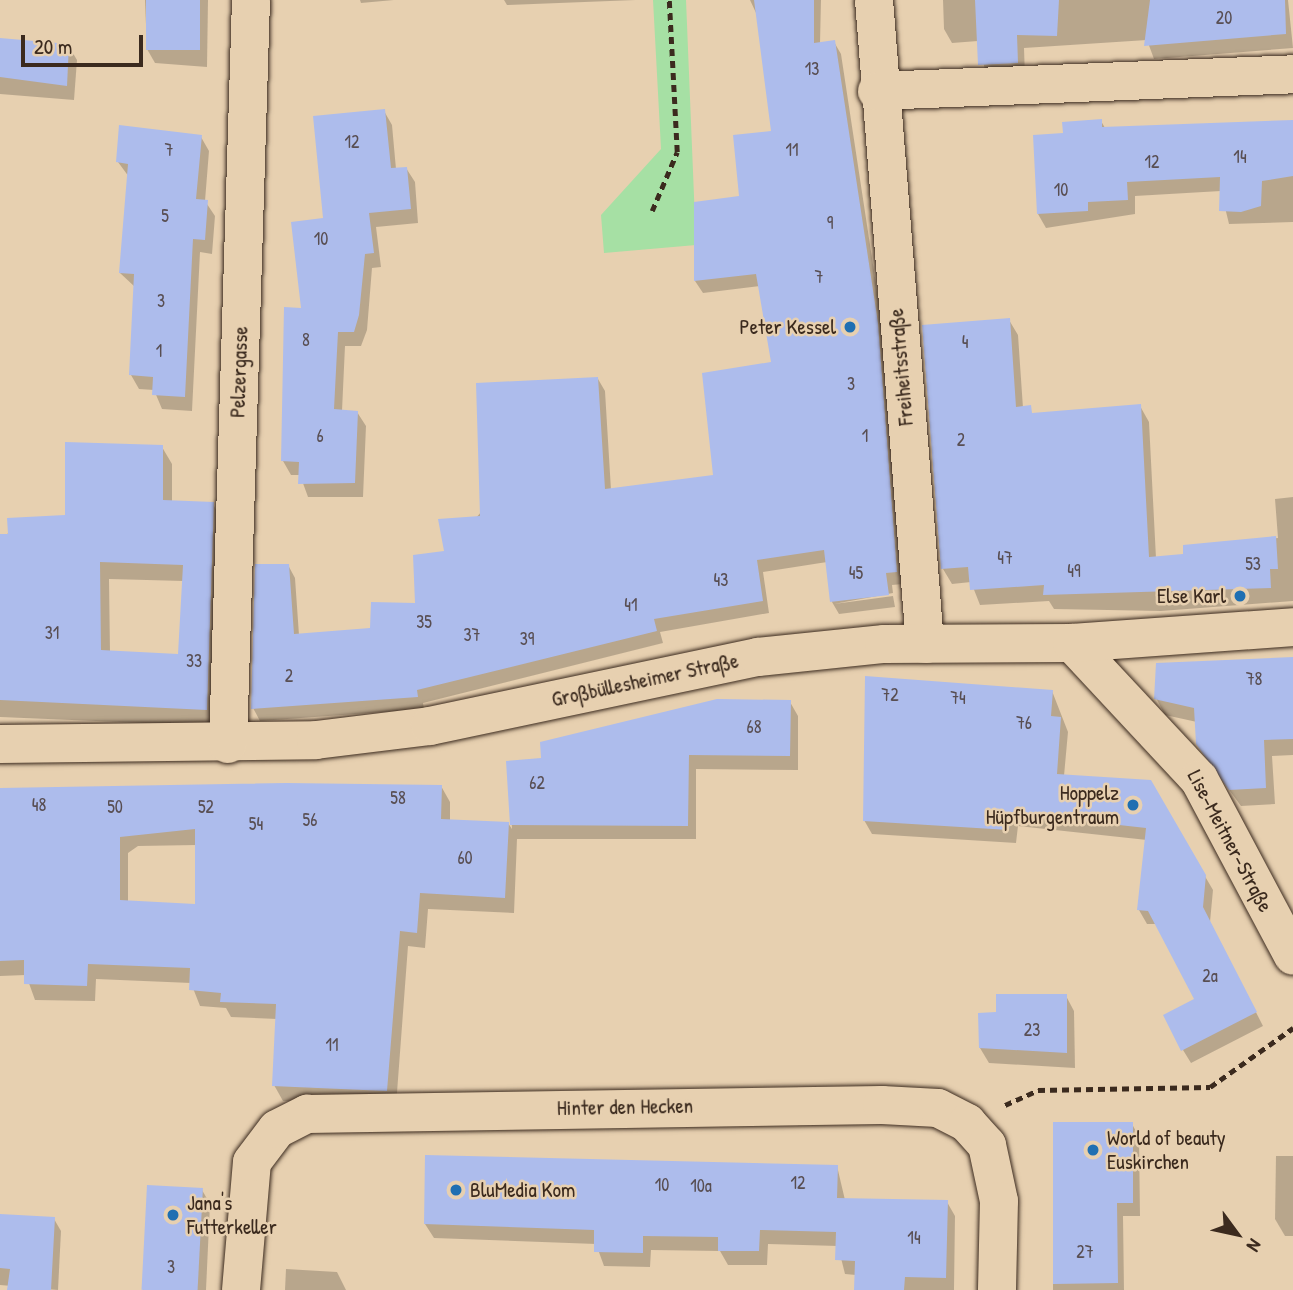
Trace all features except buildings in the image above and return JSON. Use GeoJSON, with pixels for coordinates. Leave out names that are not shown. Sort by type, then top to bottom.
{"type":"FeatureCollection","features":[{"type":"Feature","properties":{"kind":"street","name":"Pelzergasse"},"geometry":{"type":"LineString","coordinates":[[228,744],[251,0]]}},
{"type":"Feature","properties":{"kind":"street","name":"Freiheitsstraße"},"geometry":{"type":"LineString","coordinates":[[874,0],[877,90],[925,644]]}},
{"type":"Feature","properties":{"kind":"street"},"geometry":{"type":"LineString","coordinates":[[877,90],[1293,74]]}},
{"type":"Feature","properties":{"kind":"street","name":"Großbüllesheimer Straße"},"geometry":{"type":"LineString","coordinates":[[0,744],[228,744],[375,734],[758,657],[925,644],[1072,643],[1293,627]]}},
{"type":"Feature","properties":{"kind":"street","name":"Lise-Meitner-Straße"},"geometry":{"type":"LineString","coordinates":[[1072,643],[1199,779],[1293,956]]}},
{"type":"Feature","properties":{"kind":"street","name":"Hinter den Hecken"},"geometry":{"type":"LineString","coordinates":[[241,1290],[252,1163],[277,1129],[325,1110],[907,1105],[938,1108],[967,1123],[987,1145],[997,1178],[997,1290]]}},
{"type":"Feature","properties":{"kind":"path"},"geometry":{"type":"LineString","coordinates":[[652,211],[677,152],[669,0]]}},
{"type":"Feature","properties":{"kind":"path"},"geometry":{"type":"LineString","coordinates":[[967,1123],[1038,1090],[1210,1087],[1293,1028]]}},
{"type":"Feature","properties":{"kind":"green space"},"geometry":{"type":"Polygon","coordinates":[[[653,0],[686,0],[696,245],[604,253],[601,215],[661,149],[653,0]]]}},
{"type":"Feature","properties":{"kind":"place","name":"Peter Kessel"},"geometry":{"type":"Point","coordinates":[850,327]}},
{"type":"Feature","properties":{"kind":"place","name":"Else Karl"},"geometry":{"type":"Point","coordinates":[1240,596]}},
{"type":"Feature","properties":{"kind":"place","name":"Hoppelz Hüpfburgentraum"},"geometry":{"type":"Point","coordinates":[1133,805]}},
{"type":"Feature","properties":{"kind":"place","name":"World of beauty Euskirchen"},"geometry":{"type":"Point","coordinates":[1093,1150]}},
{"type":"Feature","properties":{"kind":"place","name":"BluMedia Kom"},"geometry":{"type":"Point","coordinates":[456,1190]}},
{"type":"Feature","properties":{"kind":"place","name":"Jana's Futterkeller"},"geometry":{"type":"Point","coordinates":[173,1215]}}]}
